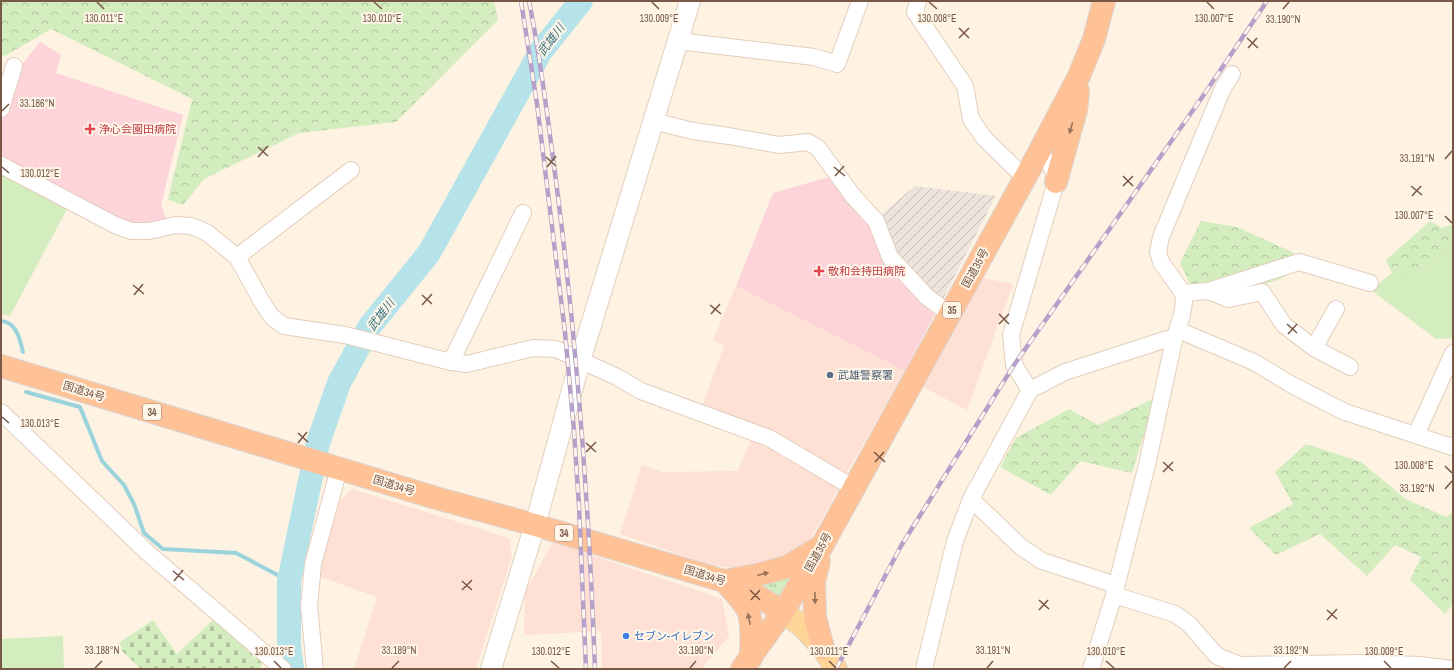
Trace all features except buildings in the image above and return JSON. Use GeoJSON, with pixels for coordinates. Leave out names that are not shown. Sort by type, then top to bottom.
{"type":"FeatureCollection","features":[{"type":"Feature","properties":{"kind":"highway","name":"国道35号"},"geometry":{"type":"LineString","coordinates":[[747,663],[783,612],[822,546],[1037,156],[1079,76],[1094,39],[1104,1]]}},
{"type":"Feature","properties":{"kind":"highway"},"geometry":{"type":"LineString","coordinates":[[1056,182],[1076,110],[1079,76]]}},
{"type":"Feature","properties":{"kind":"highway","name":"国道34号"},"geometry":{"type":"LineString","coordinates":[[1,366],[436,498],[535,525],[724,581],[748,590],[783,612]]}},
{"type":"Feature","properties":{"kind":"highway"},"geometry":{"type":"LineString","coordinates":[[724,581],[787,567],[822,546]]}},
{"type":"Feature","properties":{"kind":"highway"},"geometry":{"type":"LineString","coordinates":[[822,546],[814,581],[815,617],[823,648]]}},
{"type":"Feature","properties":{"kind":"highway"},"geometry":{"type":"LineString","coordinates":[[724,581],[740,598],[749,613],[752,631],[747,663]]}},
{"type":"Feature","properties":{"kind":"main road"},"geometry":{"type":"LineString","coordinates":[[783,612],[801,625],[823,648],[836,669]]}},
{"type":"Feature","properties":{"kind":"street"},"geometry":{"type":"LineString","coordinates":[[491,669],[535,525],[580,361],[690,1]]}},
{"type":"Feature","properties":{"kind":"street"},"geometry":{"type":"LineString","coordinates":[[678,40],[814,57],[837,64],[860,1]]}},
{"type":"Feature","properties":{"kind":"street"},"geometry":{"type":"LineString","coordinates":[[918,1],[915,12],[965,86],[971,119],[984,138],[1025,178]]}},
{"type":"Feature","properties":{"kind":"street"},"geometry":{"type":"LineString","coordinates":[[1,109],[14,66]]}},
{"type":"Feature","properties":{"kind":"street"},"geometry":{"type":"LineString","coordinates":[[1091,669],[1115,590],[1147,466],[1176,335],[1182,315],[1184,302],[1183,293],[1161,262],[1158,252],[1160,237],[1223,88],[1232,74]]}},
{"type":"Feature","properties":{"kind":"street"},"geometry":{"type":"LineString","coordinates":[[653,121],[693,131],[779,145],[808,142],[818,148],[853,196],[876,221],[890,257],[927,297],[950,314]]}},
{"type":"Feature","properties":{"kind":"street"},"geometry":{"type":"LineString","coordinates":[[1030,390],[1014,365],[1011,335],[1056,182],[1053,168],[1046,159],[1037,156]]}},
{"type":"Feature","properties":{"kind":"street"},"geometry":{"type":"LineString","coordinates":[[1,165],[115,225],[131,231],[149,231],[176,225],[191,226],[206,232],[237,257],[272,317],[284,326],[345,335],[451,362],[467,364],[533,348],[556,349],[580,361],[617,376],[640,391],[769,438],[854,488]]}},
{"type":"Feature","properties":{"kind":"street"},"geometry":{"type":"LineString","coordinates":[[237,257],[352,170]]}},
{"type":"Feature","properties":{"kind":"street"},"geometry":{"type":"LineString","coordinates":[[451,362],[522,214]]}},
{"type":"Feature","properties":{"kind":"street"},"geometry":{"type":"LineString","coordinates":[[1183,293],[1208,291],[1299,262],[1370,283]]}},
{"type":"Feature","properties":{"kind":"street"},"geometry":{"type":"LineString","coordinates":[[1208,291],[1229,299],[1262,292],[1284,326],[1314,348],[1350,367]]}},
{"type":"Feature","properties":{"kind":"street"},"geometry":{"type":"LineString","coordinates":[[1314,348],[1336,309]]}},
{"type":"Feature","properties":{"kind":"street"},"geometry":{"type":"LineString","coordinates":[[924,669],[955,541],[971,498],[1030,390],[1065,372],[1176,335],[1254,362],[1292,385],[1345,412],[1452,447],[1453,445]]}},
{"type":"Feature","properties":{"kind":"street"},"geometry":{"type":"LineString","coordinates":[[1416,435],[1453,353]]}},
{"type":"Feature","properties":{"kind":"street"},"geometry":{"type":"LineString","coordinates":[[1,412],[148,553],[273,664]]}},
{"type":"Feature","properties":{"kind":"street"},"geometry":{"type":"LineString","coordinates":[[315,669],[309,606],[313,564],[339,468]]}},
{"type":"Feature","properties":{"kind":"street"},"geometry":{"type":"LineString","coordinates":[[971,498],[1021,547],[1042,561],[1174,614],[1189,624],[1217,656],[1240,665],[1266,667],[1360,663],[1419,665],[1452,669]]}},
{"type":"Feature","properties":{"kind":"shaded area","name":"浄心会園田病院"},"geometry":{"type":"Polygon","coordinates":[[[40,42],[61,55],[56,73],[183,115],[161,205],[167,222],[143,228],[116,222],[1,159],[1,121],[19,68],[40,42]]]}},
{"type":"Feature","properties":{"kind":"shaded area","name":"敬和会持田病院"},"geometry":{"type":"Polygon","coordinates":[[[829,177],[871,224],[937,310],[905,371],[736,286],[773,193],[829,177]]]}},
{"type":"Feature","properties":{"kind":"shaded area"},"geometry":{"type":"Polygon","coordinates":[[[915,186],[996,196],[941,303],[892,251],[879,216],[915,186]]]}},
{"type":"Feature","properties":{"kind":"shaded area"},"geometry":{"type":"Polygon","coordinates":[[[983,278],[1013,284],[967,410],[919,385],[983,278]]]}},
{"type":"Feature","properties":{"kind":"shaded area"},"geometry":{"type":"Polygon","coordinates":[[[736,286],[905,371],[845,476],[702,406],[724,346],[713,340],[736,286]]]}},
{"type":"Feature","properties":{"kind":"shaded area"},"geometry":{"type":"Polygon","coordinates":[[[752,437],[841,484],[808,544],[783,562],[755,569],[713,566],[620,534],[642,465],[662,472],[738,471],[752,437]]]}},
{"type":"Feature","properties":{"kind":"shaded area"},"geometry":{"type":"Polygon","coordinates":[[[352,489],[509,538],[512,556],[476,669],[354,669],[377,597],[318,576],[337,503],[352,489]]]}},
{"type":"Feature","properties":{"kind":"shaded area"},"geometry":{"type":"Polygon","coordinates":[[[553,542],[722,599],[729,636],[701,669],[602,669],[601,631],[524,635],[525,593],[553,542]]]}},
{"type":"Feature","properties":{"kind":"green space"},"geometry":{"type":"Polygon","coordinates":[[[1,1],[494,1],[498,20],[396,122],[299,133],[204,179],[183,205],[168,200],[192,99],[51,29],[5,56],[1,55],[1,1]]]}},
{"type":"Feature","properties":{"kind":"green space"},"geometry":{"type":"Polygon","coordinates":[[[1,172],[67,209],[10,316],[1,314],[1,172]]]}},
{"type":"Feature","properties":{"kind":"green space"},"geometry":{"type":"Polygon","coordinates":[[[1201,221],[1237,227],[1294,253],[1283,278],[1235,294],[1190,284],[1180,263],[1201,221]]]}},
{"type":"Feature","properties":{"kind":"green space"},"geometry":{"type":"Polygon","coordinates":[[[1430,221],[1442,228],[1453,224],[1453,249],[1418,273],[1392,273],[1386,260],[1430,221]]]}},
{"type":"Feature","properties":{"kind":"green space"},"geometry":{"type":"Polygon","coordinates":[[[1453,249],[1453,338],[1436,339],[1371,290],[1392,273],[1418,273],[1453,249]]]}},
{"type":"Feature","properties":{"kind":"green space"},"geometry":{"type":"Polygon","coordinates":[[[1155,398],[1132,473],[1080,461],[1051,495],[1000,467],[1016,438],[1069,409],[1098,425],[1155,398]]]}},
{"type":"Feature","properties":{"kind":"green space"},"geometry":{"type":"Polygon","coordinates":[[[1306,444],[1361,462],[1407,500],[1447,517],[1453,511],[1453,604],[1445,614],[1410,580],[1421,557],[1395,545],[1367,576],[1320,534],[1276,555],[1249,528],[1293,504],[1275,472],[1306,444]]]}},
{"type":"Feature","properties":{"kind":"green space"},"geometry":{"type":"Polygon","coordinates":[[[795,570],[782,594],[778,596],[757,582],[795,570]]]}},
{"type":"Feature","properties":{"kind":"green space"},"geometry":{"type":"Polygon","coordinates":[[[214,619],[263,664],[258,669],[141,669],[116,645],[153,620],[177,654],[214,619]]]}},
{"type":"Feature","properties":{"kind":"green space"},"geometry":{"type":"Polygon","coordinates":[[[63,636],[64,669],[1,669],[1,639],[63,636]]]}},
{"type":"Feature","properties":{"kind":"waterway","name":"武雄川"},"geometry":{"type":"LineString","coordinates":[[292,669],[289,646],[289,581],[318,443],[339,383],[370,326],[429,253],[541,51],[581,1]]}},
{"type":"Feature","properties":{"kind":"waterway"},"geometry":{"type":"LineString","coordinates":[[1,321],[11,325],[17,332],[23,352]]}},
{"type":"Feature","properties":{"kind":"waterway"},"geometry":{"type":"LineString","coordinates":[[26,392],[80,407],[102,461],[124,485],[134,504],[144,533],[163,549],[236,553],[289,581]]}},
{"type":"Feature","properties":{"kind":"railway"},"geometry":{"type":"LineString","coordinates":[[521,1],[537,104],[565,332],[579,506],[586,669]]}},
{"type":"Feature","properties":{"kind":"railway"},"geometry":{"type":"LineString","coordinates":[[529,1],[547,113],[570,303],[586,486],[595,669]]}},
{"type":"Feature","properties":{"kind":"railway"},"geometry":{"type":"LineString","coordinates":[[836,669],[901,546],[1014,365],[1203,96],[1267,1]]}},
{"type":"Feature","properties":{"kind":"place","name":"浄心会園田病院"},"geometry":{"type":"Point","coordinates":[90,129]}},
{"type":"Feature","properties":{"kind":"place","name":"敬和会持田病院"},"geometry":{"type":"Point","coordinates":[819,271]}},
{"type":"Feature","properties":{"kind":"place","name":"武雄警察署"},"geometry":{"type":"Point","coordinates":[830,375]}},
{"type":"Feature","properties":{"kind":"place","name":"セブン-イレブン"},"geometry":{"type":"Point","coordinates":[626,636]}}]}
